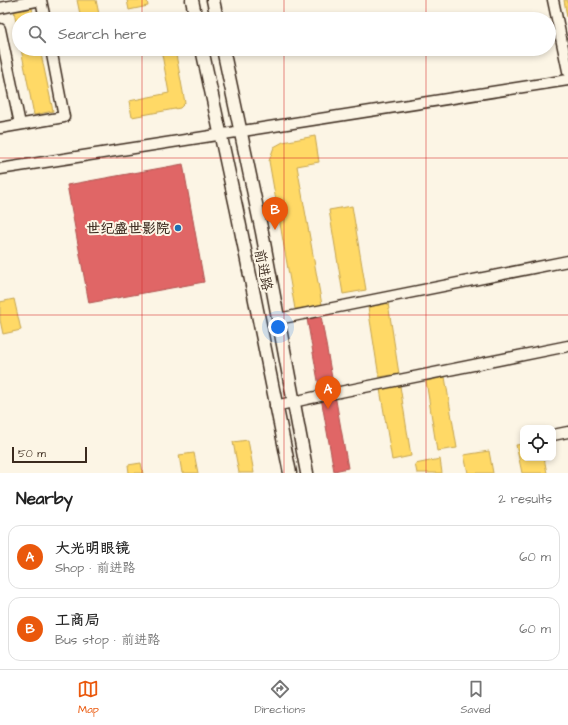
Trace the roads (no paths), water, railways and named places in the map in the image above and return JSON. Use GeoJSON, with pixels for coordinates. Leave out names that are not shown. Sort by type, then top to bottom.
{"type":"FeatureCollection","features":[{"type":"Feature","properties":{"kind":"main road"},"geometry":{"type":"LineString","coordinates":[[192,0],[195,12]]}},
{"type":"Feature","properties":{"kind":"main road"},"geometry":{"type":"LineString","coordinates":[[212,0],[215,12]]}},
{"type":"Feature","properties":{"kind":"main road","name":"前进路"},"geometry":{"type":"LineString","coordinates":[[203,56],[237,211],[290,473]]}},
{"type":"Feature","properties":{"kind":"main road","name":"前进路"},"geometry":{"type":"LineString","coordinates":[[225,56],[260,224],[308,473]]}},
{"type":"Feature","properties":{"kind":"street"},"geometry":{"type":"LineString","coordinates":[[0,8],[41,0],[44,12]]}},
{"type":"Feature","properties":{"kind":"street"},"geometry":{"type":"LineString","coordinates":[[553,0],[556,12]]}},
{"type":"Feature","properties":{"kind":"street"},"geometry":{"type":"LineString","coordinates":[[556,14],[568,72]]}},
{"type":"Feature","properties":{"kind":"street"},"geometry":{"type":"LineString","coordinates":[[0,28],[20,124]]}},
{"type":"Feature","properties":{"kind":"street"},"geometry":{"type":"LineString","coordinates":[[0,128],[64,116],[52,56]]}},
{"type":"Feature","properties":{"kind":"street"},"geometry":{"type":"LineString","coordinates":[[0,169],[568,80]]}},
{"type":"Feature","properties":{"kind":"street"},"geometry":{"type":"LineString","coordinates":[[278,319],[568,260]]}},
{"type":"Feature","properties":{"kind":"street"},"geometry":{"type":"LineString","coordinates":[[335,393],[568,346]]}},
{"type":"Feature","properties":{"kind":"street"},"geometry":{"type":"LineString","coordinates":[[276,406],[320,396]]}},
{"type":"Feature","properties":{"kind":"street"},"geometry":{"type":"LineString","coordinates":[[556,434],[568,432]]}},
{"type":"Feature","properties":{"kind":"tunnel"},"geometry":{"type":"LineString","coordinates":[[320,396],[335,393]]}},
{"type":"Feature","properties":{"kind":"place","name":"世纪盛世影院"},"geometry":{"type":"Point","coordinates":[178,228]}},
{"type":"Feature","properties":{"kind":"place","name":"工商局"},"geometry":{"type":"Point","coordinates":[275,230]}},
{"type":"Feature","properties":{"kind":"place","name":"大光明眼镜"},"geometry":{"type":"Point","coordinates":[328,409]}}]}
